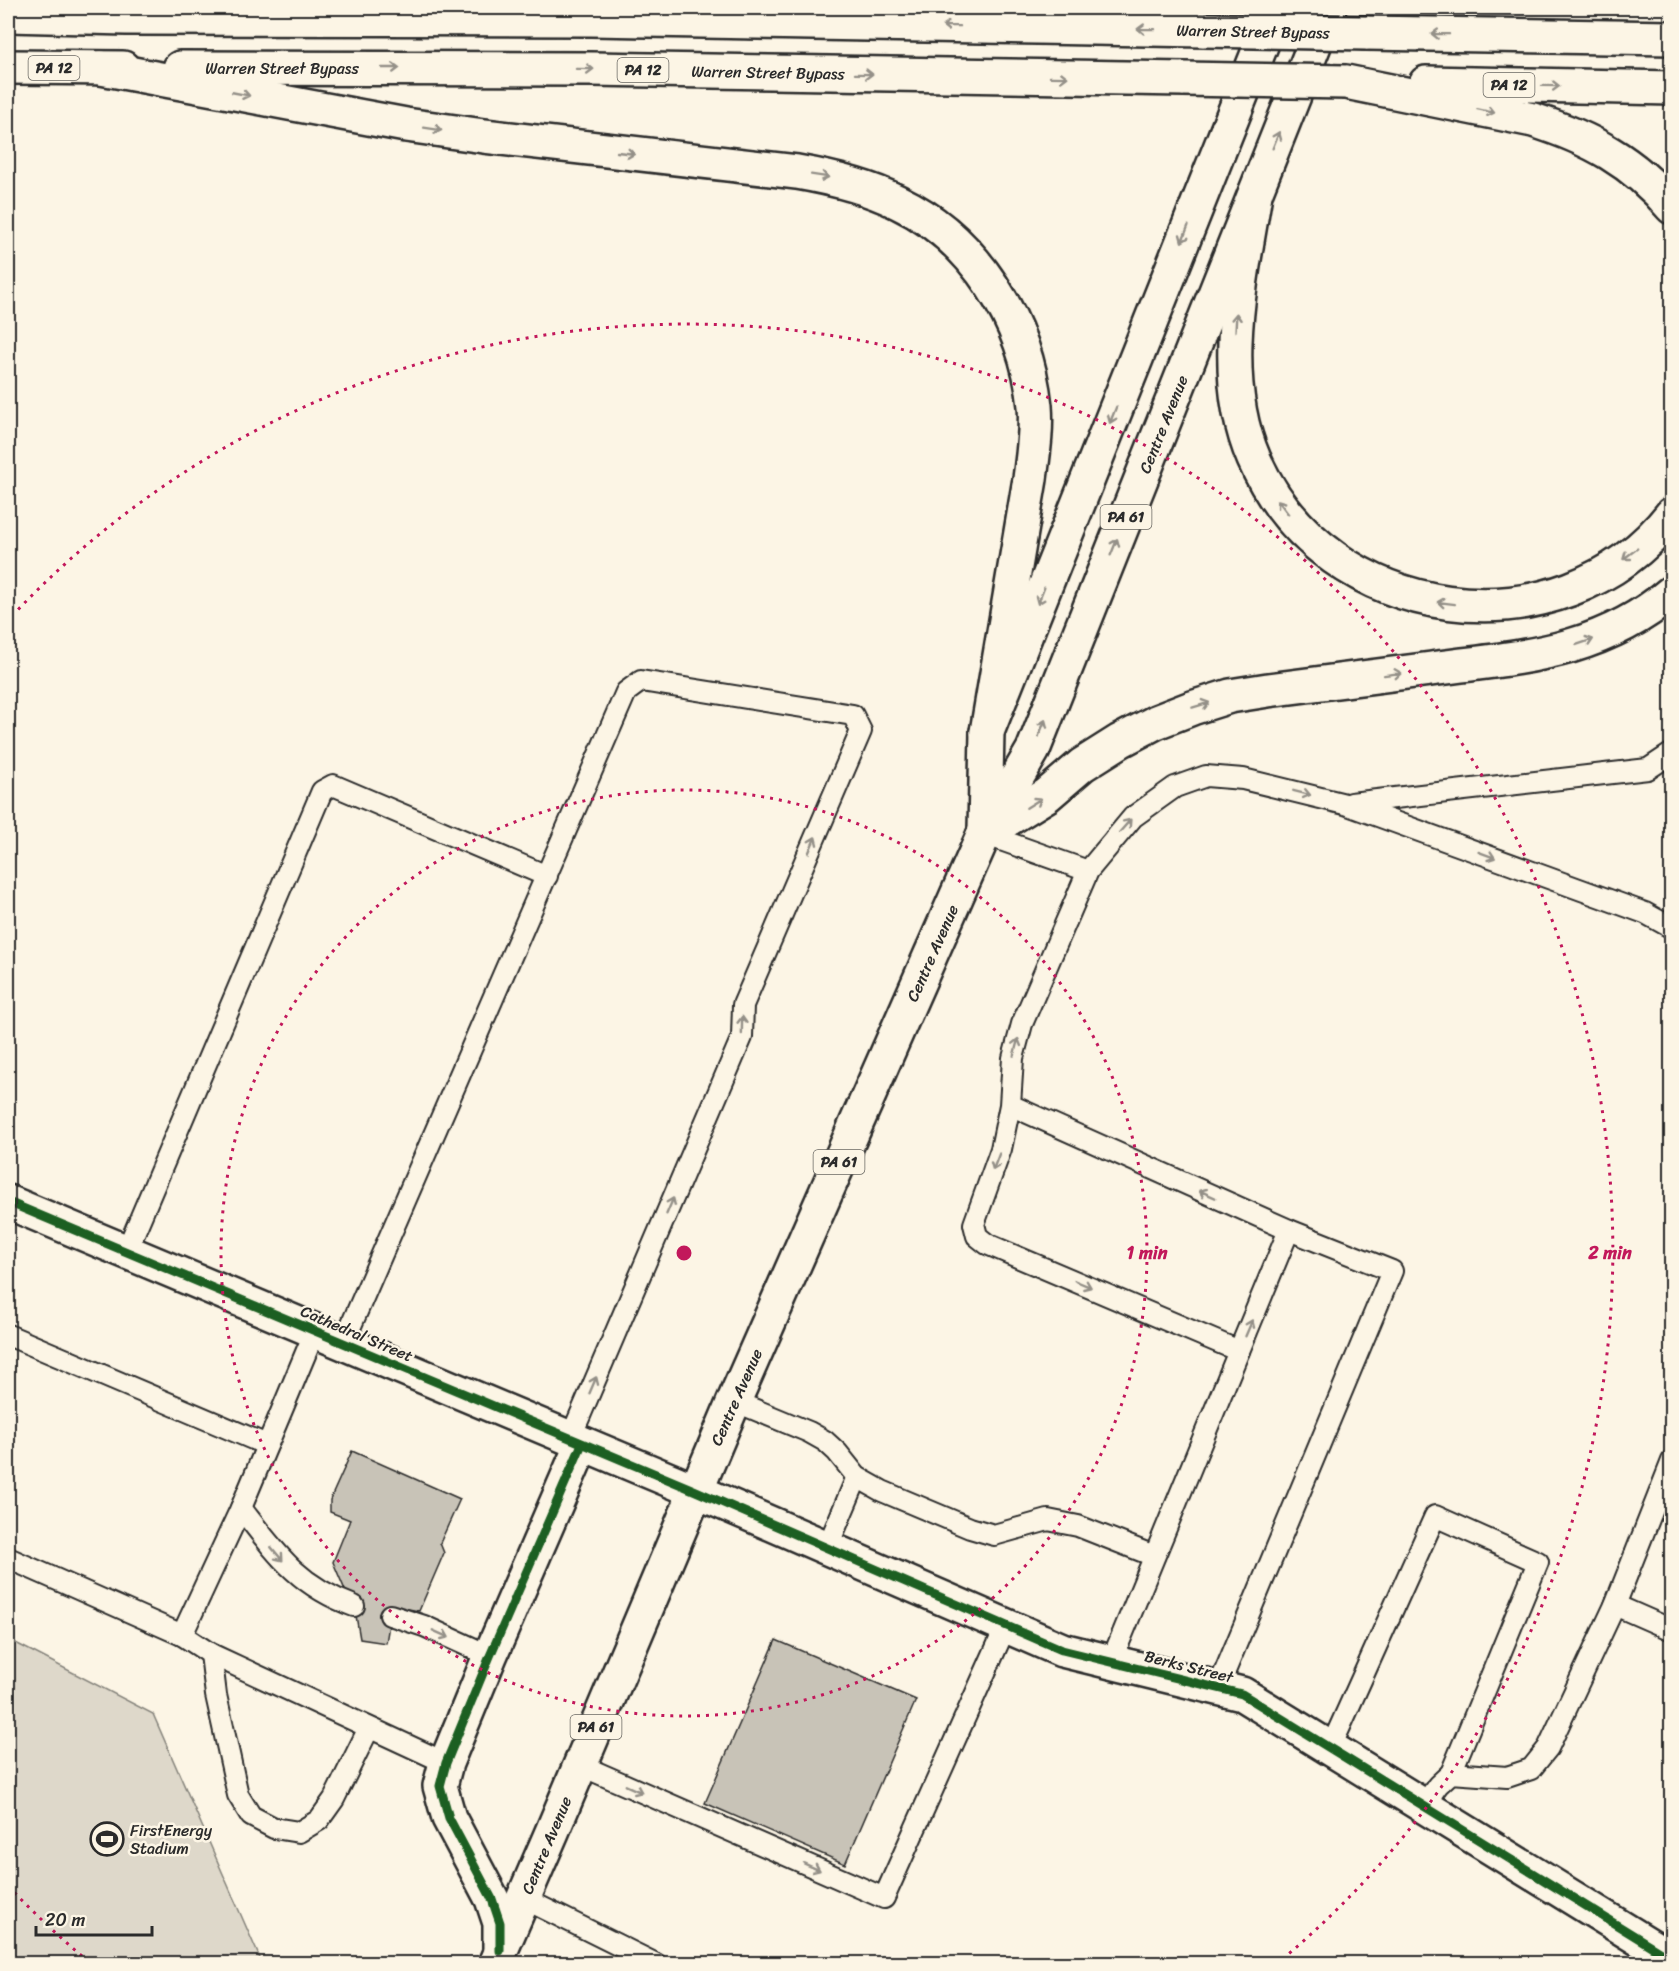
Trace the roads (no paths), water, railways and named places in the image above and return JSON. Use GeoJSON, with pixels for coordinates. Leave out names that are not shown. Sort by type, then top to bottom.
{"type":"FeatureCollection","features":[{"type":"Feature","properties":{"kind":"main road"},"geometry":{"type":"LineString","coordinates":[[126,18],[180,8]]}},
{"type":"Feature","properties":{"kind":"main road","name":"Centre Avenue"},"geometry":{"type":"LineString","coordinates":[[984,834],[987,732],[1276,8]]}},
{"type":"Feature","properties":{"kind":"main road","name":"Centre Avenue"},"geometry":{"type":"LineString","coordinates":[[497,1957],[734,1401],[984,834],[1033,750],[1329,8]]}},
{"type":"Feature","properties":{"kind":"main road","name":"Warren Street Bypass"},"geometry":{"type":"LineString","coordinates":[[8,15],[126,18],[591,19],[1671,38]]}},
{"type":"Feature","properties":{"kind":"main road"},"geometry":{"type":"LineString","coordinates":[[1631,38],[1671,29]]}},
{"type":"Feature","properties":{"kind":"main road","name":"Warren Street Bypass"},"geometry":{"type":"LineString","coordinates":[[8,68],[520,68],[1671,88]]}},
{"type":"Feature","properties":{"kind":"main road"},"geometry":{"type":"LineString","coordinates":[[101,68],[439,130],[830,177],[898,202],[952,237],[996,291],[1013,325],[1028,365],[1035,406],[1035,441],[1030,478],[987,732]]}},
{"type":"Feature","properties":{"kind":"main road"},"geometry":{"type":"LineString","coordinates":[[1346,82],[1533,120],[1560,129],[1597,145],[1624,162],[1659,193],[1671,207]]}},
{"type":"Feature","properties":{"kind":"main road"},"geometry":{"type":"LineString","coordinates":[[1255,194],[1236,321],[1236,362],[1244,430],[1254,458],[1278,500],[1308,536],[1326,552],[1366,578],[1410,595],[1456,604],[1480,606],[1504,604],[1551,595],[1595,577],[1634,552],[1671,514]]}},
{"type":"Feature","properties":{"kind":"main road"},"geometry":{"type":"LineString","coordinates":[[984,834],[1047,795],[1082,765],[1120,741],[1156,722],[1192,708],[1230,696],[1268,690],[1538,655],[1594,638],[1645,611],[1671,592]]}},
{"type":"Feature","properties":{"kind":"main road","name":"Cathedral Street"},"geometry":{"type":"LineString","coordinates":[[8,1202],[696,1491]]}},
{"type":"Feature","properties":{"kind":"main road"},"geometry":{"type":"LineString","coordinates":[[497,1957],[500,1923],[492,1899],[449,1818],[440,1786],[446,1763],[576,1441]]}},
{"type":"Feature","properties":{"kind":"main road","name":"Berks Street"},"geometry":{"type":"LineString","coordinates":[[696,1491],[1062,1650],[1242,1694],[1671,1959]]}},
{"type":"Feature","properties":{"kind":"lane"},"geometry":{"type":"LineString","coordinates":[[182,1635],[241,1508],[267,1445],[329,1337],[546,876],[626,692],[640,681],[853,715],[861,732],[743,1005],[742,1037],[576,1441]]}},
{"type":"Feature","properties":{"kind":"lane"},"geometry":{"type":"LineString","coordinates":[[1345,804],[1648,768],[1671,753]]}},
{"type":"Feature","properties":{"kind":"lane"},"geometry":{"type":"LineString","coordinates":[[1239,1351],[987,1244],[977,1236],[974,1224],[1001,1149],[1010,1106],[1013,1058],[1022,1024],[1088,871],[1133,817],[1175,787],[1206,776],[1243,779],[1345,804],[1645,913],[1671,928]]}},
{"type":"Feature","properties":{"kind":"lane"},"geometry":{"type":"LineString","coordinates":[[126,1252],[322,792],[333,786],[546,876]]}},
{"type":"Feature","properties":{"kind":"lane"},"geometry":{"type":"LineString","coordinates":[[984,834],[1088,871]]}},
{"type":"Feature","properties":{"kind":"lane"},"geometry":{"type":"LineString","coordinates":[[1010,1106],[1289,1230],[1392,1271],[1218,1688]]}},
{"type":"Feature","properties":{"kind":"lane"},"geometry":{"type":"LineString","coordinates":[[1111,1662],[1289,1230]]}},
{"type":"Feature","properties":{"kind":"lane"},"geometry":{"type":"LineString","coordinates":[[8,1335],[267,1445]]}},
{"type":"Feature","properties":{"kind":"lane"},"geometry":{"type":"LineString","coordinates":[[734,1401],[809,1432],[825,1441],[857,1477],[882,1491],[970,1528],[994,1535],[1048,1520],[1078,1526],[1154,1556]]}},
{"type":"Feature","properties":{"kind":"lane"},"geometry":{"type":"LineString","coordinates":[[1451,1773],[1507,1777],[1531,1769],[1548,1748],[1615,1605],[1671,1461]]}},
{"type":"Feature","properties":{"kind":"lane"},"geometry":{"type":"LineString","coordinates":[[827,1548],[857,1477]]}},
{"type":"Feature","properties":{"kind":"lane"},"geometry":{"type":"LineString","coordinates":[[241,1508],[290,1568],[308,1583],[334,1599],[354,1606]]}},
{"type":"Feature","properties":{"kind":"lane"},"geometry":{"type":"LineString","coordinates":[[1330,1749],[1435,1516],[1538,1562],[1451,1773],[1438,1785],[1423,1806]]}},
{"type":"Feature","properties":{"kind":"lane"},"geometry":{"type":"LineString","coordinates":[[8,1558],[182,1635],[211,1654],[446,1763]]}},
{"type":"Feature","properties":{"kind":"lane"},"geometry":{"type":"LineString","coordinates":[[1615,1605],[1671,1630]]}},
{"type":"Feature","properties":{"kind":"lane"},"geometry":{"type":"LineString","coordinates":[[390,1615],[424,1626],[490,1656]]}},
{"type":"Feature","properties":{"kind":"lane"},"geometry":{"type":"LineString","coordinates":[[580,1765],[884,1898],[1006,1626]]}},
{"type":"Feature","properties":{"kind":"lane"},"geometry":{"type":"LineString","coordinates":[[211,1654],[216,1695],[237,1795],[251,1816],[274,1828],[299,1832],[319,1820],[334,1799],[369,1728]]}},
{"type":"Feature","properties":{"kind":"lane"},"geometry":{"type":"LineString","coordinates":[[523,1898],[656,1964]]}},
{"type":"Feature","properties":{"kind":"place","name":"FirstEnergy Stadium"},"geometry":{"type":"Point","coordinates":[107,1839]}}]}
